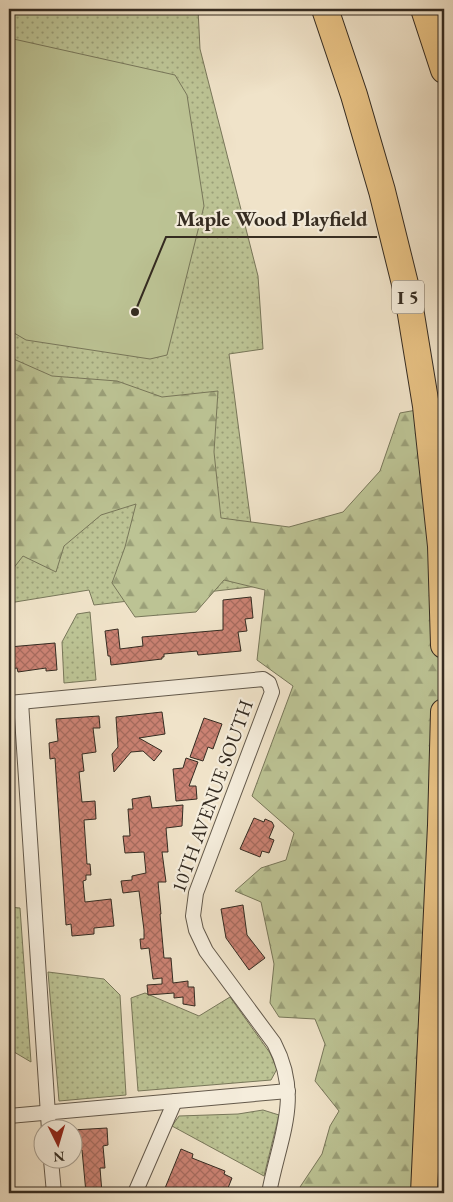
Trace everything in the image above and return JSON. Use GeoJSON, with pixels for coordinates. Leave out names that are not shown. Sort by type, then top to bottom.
{"type":"FeatureCollection","features":[{"type":"Feature","properties":{"kind":"highway","name":"I 5"},"geometry":{"type":"LineString","coordinates":[[325,9],[354,95],[382,191],[408,296],[426,406],[441,546],[444,644]]}},
{"type":"Feature","properties":{"kind":"highway"},"geometry":{"type":"LineString","coordinates":[[424,9],[444,70]]}},
{"type":"Feature","properties":{"kind":"highway"},"geometry":{"type":"LineString","coordinates":[[424,1193],[444,712]]}},
{"type":"Feature","properties":{"kind":"street","name":"10TH AVENUE SOUTH"},"geometry":{"type":"LineString","coordinates":[[15,702],[263,679],[269,683],[272,692],[193,904],[196,930],[206,951],[274,1043],[282,1058],[288,1077],[283,1133],[269,1193]]}},
{"type":"Feature","properties":{"kind":"street"},"geometry":{"type":"LineString","coordinates":[[15,702],[48,1120]]}},
{"type":"Feature","properties":{"kind":"street"},"geometry":{"type":"LineString","coordinates":[[9,1116],[288,1091]]}},
{"type":"Feature","properties":{"kind":"street"},"geometry":{"type":"LineString","coordinates":[[134,1193],[175,1101]]}},
{"type":"Feature","properties":{"kind":"street"},"geometry":{"type":"LineString","coordinates":[[52,1170],[54,1193]]}},
{"type":"Feature","properties":{"kind":"green space"},"geometry":{"type":"Polygon","coordinates":[[[9,9],[198,9],[200,49],[258,276],[263,349],[229,354],[259,586],[94,605],[89,590],[9,603],[9,9]]]}},
{"type":"Feature","properties":{"kind":"green space"},"geometry":{"type":"Polygon","coordinates":[[[9,38],[175,75],[187,95],[204,206],[167,355],[150,359],[26,340],[9,330],[9,38]]]}},
{"type":"Feature","properties":{"kind":"green space"},"geometry":{"type":"Polygon","coordinates":[[[9,357],[52,376],[117,381],[162,397],[218,391],[214,452],[221,518],[289,527],[343,512],[380,471],[400,413],[444,405],[444,1193],[296,1193],[322,1154],[330,1126],[339,1111],[315,1081],[325,1044],[315,1019],[279,1017],[270,1003],[274,964],[261,902],[235,891],[261,868],[286,860],[294,833],[252,796],[293,686],[257,660],[265,590],[224,580],[196,612],[135,617],[112,583],[125,547],[136,504],[101,515],[64,546],[56,572],[23,556],[9,574],[9,357]]]}},
{"type":"Feature","properties":{"kind":"green space"},"geometry":{"type":"Polygon","coordinates":[[[90,612],[96,680],[64,683],[62,642],[77,614],[90,612]]]}},
{"type":"Feature","properties":{"kind":"green space"},"geometry":{"type":"Polygon","coordinates":[[[9,907],[20,908],[31,1062],[9,1049],[9,907]]]}},
{"type":"Feature","properties":{"kind":"green space"},"geometry":{"type":"Polygon","coordinates":[[[48,972],[104,979],[120,995],[126,1095],[59,1101],[48,972]]]}},
{"type":"Feature","properties":{"kind":"green space"},"geometry":{"type":"Polygon","coordinates":[[[145,993],[199,1016],[230,997],[270,1053],[277,1069],[271,1080],[138,1091],[131,998],[145,993]]]}},
{"type":"Feature","properties":{"kind":"green space"},"geometry":{"type":"Polygon","coordinates":[[[263,1110],[279,1115],[264,1176],[172,1126],[179,1116],[238,1114],[263,1110]]]}},
{"type":"Feature","properties":{"kind":"building"},"geometry":{"type":"Polygon","coordinates":[[[251,597],[253,618],[245,619],[247,631],[238,632],[241,651],[198,655],[197,651],[164,654],[162,659],[111,665],[105,631],[118,629],[120,649],[143,646],[142,637],[223,630],[223,600],[251,597]]]}},
{"type":"Feature","properties":{"kind":"building"},"geometry":{"type":"Polygon","coordinates":[[[55,643],[57,670],[46,671],[46,668],[18,672],[17,668],[9,669],[9,647],[55,643]]]}},
{"type":"Feature","properties":{"kind":"building"},"geometry":{"type":"Polygon","coordinates":[[[162,712],[165,734],[139,738],[162,751],[154,761],[143,751],[131,752],[114,772],[112,754],[118,747],[116,717],[162,712]]]}},
{"type":"Feature","properties":{"kind":"building"},"geometry":{"type":"Polygon","coordinates":[[[99,716],[100,728],[93,728],[96,752],[82,754],[84,771],[79,772],[82,802],[95,801],[96,819],[84,820],[87,864],[90,864],[91,875],[86,875],[86,880],[83,881],[85,902],[111,899],[114,926],[94,928],[94,934],[72,936],[71,924],[66,925],[55,758],[50,759],[49,743],[58,741],[56,719],[99,716]]]}},
{"type":"Feature","properties":{"kind":"building"},"geometry":{"type":"Polygon","coordinates":[[[204,718],[222,724],[213,749],[208,747],[203,761],[190,757],[204,718]]]}},
{"type":"Feature","properties":{"kind":"building"},"geometry":{"type":"Polygon","coordinates":[[[186,758],[198,762],[189,786],[196,786],[197,799],[176,801],[173,769],[183,768],[186,758]]]}},
{"type":"Feature","properties":{"kind":"building"},"geometry":{"type":"Polygon","coordinates":[[[150,796],[152,808],[183,805],[182,826],[166,828],[168,852],[162,852],[166,882],[158,882],[164,958],[171,958],[173,983],[188,981],[188,987],[194,987],[195,1006],[183,1004],[183,997],[174,998],[174,993],[148,995],[147,985],[162,984],[162,978],[153,979],[149,948],[141,949],[140,939],[144,939],[144,930],[139,891],[123,893],[121,881],[132,880],[132,876],[146,873],[144,852],[125,853],[123,836],[130,836],[128,809],[133,809],[132,799],[150,796]]]}},
{"type":"Feature","properties":{"kind":"building"},"geometry":{"type":"Polygon","coordinates":[[[254,818],[264,822],[265,819],[272,822],[274,826],[269,838],[274,840],[269,853],[262,851],[260,857],[240,849],[254,818]]]}},
{"type":"Feature","properties":{"kind":"building"},"geometry":{"type":"Polygon","coordinates":[[[243,905],[247,935],[265,958],[249,970],[226,938],[221,909],[243,905]]]}},
{"type":"Feature","properties":{"kind":"building"},"geometry":{"type":"Polygon","coordinates":[[[107,1128],[108,1145],[103,1146],[105,1168],[100,1168],[102,1193],[86,1193],[82,1129],[107,1128]]]}},
{"type":"Feature","properties":{"kind":"building"},"geometry":{"type":"Polygon","coordinates":[[[181,1149],[193,1154],[192,1158],[225,1171],[224,1174],[232,1178],[226,1193],[163,1193],[181,1149]]]}},
{"type":"Feature","properties":{"kind":"place","name":"Maple Wood Playfield"},"geometry":{"type":"Point","coordinates":[135,312]}}]}
